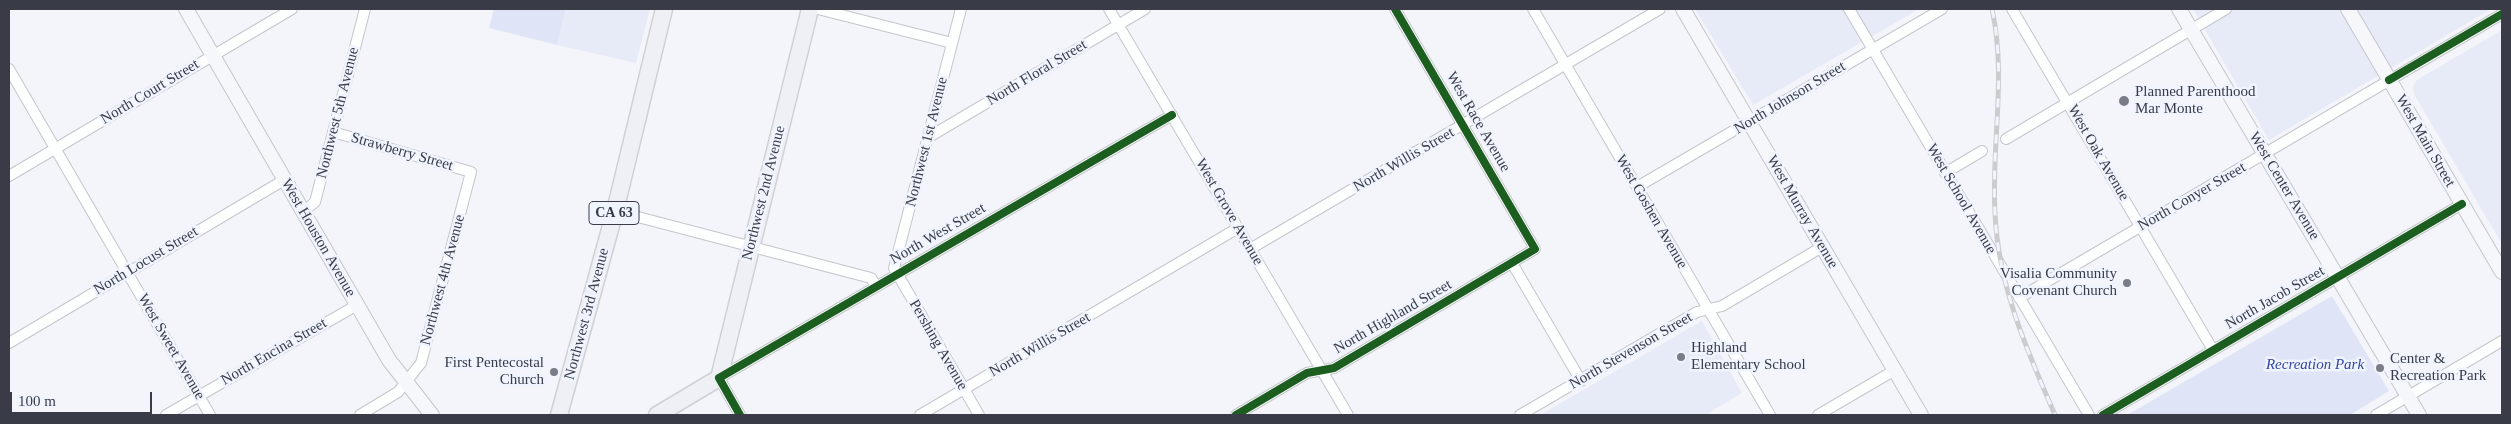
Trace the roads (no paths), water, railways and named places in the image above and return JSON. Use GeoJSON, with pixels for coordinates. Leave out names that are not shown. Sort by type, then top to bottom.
{"type":"FeatureCollection","features":[{"type":"Feature","properties":{"kind":"main road","name":"West Houston Avenue"},"geometry":{"type":"LineString","coordinates":[[186,9],[389,360],[432,415]]}},
{"type":"Feature","properties":{"kind":"main road","name":"Northwest 3rd Avenue"},"geometry":{"type":"LineString","coordinates":[[559,415],[615,211],[664,9]]}},
{"type":"Feature","properties":{"kind":"main road","name":"Northwest 2nd Avenue"},"geometry":{"type":"LineString","coordinates":[[719,378],[810,9]]}},
{"type":"Feature","properties":{"kind":"main road","name":"West Murray Avenue"},"geometry":{"type":"LineString","coordinates":[[1683,9],[1921,415]]}},
{"type":"Feature","properties":{"kind":"main road","name":"West Center Avenue"},"geometry":{"type":"LineString","coordinates":[[2180,9],[2419,415]]}},
{"type":"Feature","properties":{"kind":"main road","name":"West Main Street"},"geometry":{"type":"LineString","coordinates":[[2348,9],[2502,272]]}},
{"type":"Feature","properties":{"kind":"main road","name":"North West Street"},"geometry":{"type":"LineString","coordinates":[[657,415],[719,378]]}},
{"type":"Feature","properties":{"kind":"street","name":"North Court Street"},"geometry":{"type":"LineString","coordinates":[[9,176],[212,54],[292,9]]}},
{"type":"Feature","properties":{"kind":"street","name":"Northwest 5th Avenue"},"geometry":{"type":"LineString","coordinates":[[302,212],[315,202],[365,9]]}},
{"type":"Feature","properties":{"kind":"street"},"geometry":{"type":"LineString","coordinates":[[818,9],[952,43]]}},
{"type":"Feature","properties":{"kind":"street","name":"Northwest 1st Avenue"},"geometry":{"type":"LineString","coordinates":[[898,274],[894,268],[961,9]]}},
{"type":"Feature","properties":{"kind":"street","name":"West Grove Avenue"},"geometry":{"type":"LineString","coordinates":[[1109,9],[1348,415]]}},
{"type":"Feature","properties":{"kind":"street","name":"North Floral Street"},"geometry":{"type":"LineString","coordinates":[[929,136],[1146,9]]}},
{"type":"Feature","properties":{"kind":"street","name":"West Race Avenue"},"geometry":{"type":"LineString","coordinates":[[1395,9],[1535,249]]}},
{"type":"Feature","properties":{"kind":"street","name":"West Goshen Avenue"},"geometry":{"type":"LineString","coordinates":[[1533,9],[1770,415]]}},
{"type":"Feature","properties":{"kind":"street","name":"North Willis Street"},"geometry":{"type":"LineString","coordinates":[[1250,249],[1660,9]]}},
{"type":"Feature","properties":{"kind":"street","name":"West School Avenue"},"geometry":{"type":"LineString","coordinates":[[1849,9],[2088,415]]}},
{"type":"Feature","properties":{"kind":"street","name":"North Johnson Street"},"geometry":{"type":"LineString","coordinates":[[1637,187],[1942,9]]}},
{"type":"Feature","properties":{"kind":"street","name":"West Oak Avenue"},"geometry":{"type":"LineString","coordinates":[[2012,9],[2213,350]]}},
{"type":"Feature","properties":{"kind":"street"},"geometry":{"type":"LineString","coordinates":[[2006,138],[2226,9]]}},
{"type":"Feature","properties":{"kind":"street","name":"North Conyer Street"},"geometry":{"type":"LineString","coordinates":[[2019,298],[2502,14]]}},
{"type":"Feature","properties":{"kind":"street","name":"West Sweet Avenue"},"geometry":{"type":"LineString","coordinates":[[9,69],[210,415]]}},
{"type":"Feature","properties":{"kind":"street","name":"North West Street"},"geometry":{"type":"LineString","coordinates":[[719,378],[1172,115]]}},
{"type":"Feature","properties":{"kind":"street","name":"Strawberry Street"},"geometry":{"type":"LineString","coordinates":[[333,132],[471,172]]}},
{"type":"Feature","properties":{"kind":"street"},"geometry":{"type":"LineString","coordinates":[[1945,173],[1982,151]]}},
{"type":"Feature","properties":{"kind":"street","name":"Northwest 4th Avenue"},"geometry":{"type":"LineString","coordinates":[[360,415],[394,396],[406,384],[421,362],[471,172]]}},
{"type":"Feature","properties":{"kind":"street","name":"North Locust Street"},"geometry":{"type":"LineString","coordinates":[[9,343],[284,180]]}},
{"type":"Feature","properties":{"kind":"street","name":"North Jacob Street"},"geometry":{"type":"LineString","coordinates":[[2103,415],[2462,204]]}},
{"type":"Feature","properties":{"kind":"street"},"geometry":{"type":"LineString","coordinates":[[615,211],[871,278],[876,286]]}},
{"type":"Feature","properties":{"kind":"street","name":"North Willis Street"},"geometry":{"type":"LineString","coordinates":[[920,415],[1238,228]]}},
{"type":"Feature","properties":{"kind":"street","name":"North Stevenson Street"},"geometry":{"type":"LineString","coordinates":[[1520,415],[1698,312],[1722,306],[1822,247]]}},
{"type":"Feature","properties":{"kind":"street","name":"North Highland Street"},"geometry":{"type":"LineString","coordinates":[[1236,415],[1307,374],[1334,368],[1535,249]]}},
{"type":"Feature","properties":{"kind":"street"},"geometry":{"type":"LineString","coordinates":[[1512,263],[1581,381]]}},
{"type":"Feature","properties":{"kind":"street","name":"Pershing Avenue"},"geometry":{"type":"LineString","coordinates":[[898,274],[978,415]]}},
{"type":"Feature","properties":{"kind":"street","name":"North Encina Street"},"geometry":{"type":"LineString","coordinates":[[166,415],[357,305]]}},
{"type":"Feature","properties":{"kind":"street"},"geometry":{"type":"LineString","coordinates":[[2376,415],[2502,341]]}},
{"type":"Feature","properties":{"kind":"street"},"geometry":{"type":"LineString","coordinates":[[1818,415],[1894,370]]}},
{"type":"Feature","properties":{"kind":"street"},"geometry":{"type":"LineString","coordinates":[[719,378],[740,415]]}},
{"type":"Feature","properties":{"kind":"railway"},"geometry":{"type":"LineString","coordinates":[[1992,9],[1998,60],[1994,187],[1997,240],[2008,292],[2016,317],[2055,415]]}},
{"type":"Feature","properties":{"kind":"place","name":"Planned Parenthood Mar Monte"},"geometry":{"type":"Point","coordinates":[2124,101]}},
{"type":"Feature","properties":{"kind":"place","name":"Visalia Community Covenant Church"},"geometry":{"type":"Point","coordinates":[2127,283]}},
{"type":"Feature","properties":{"kind":"place","name":"Highland Elementary School"},"geometry":{"type":"Point","coordinates":[1681,357]}},
{"type":"Feature","properties":{"kind":"place","name":"Center & Recreation Park"},"geometry":{"type":"Point","coordinates":[2380,368]}},
{"type":"Feature","properties":{"kind":"place","name":"First Pentecostal Church"},"geometry":{"type":"Point","coordinates":[554,372]}},
{"type":"Feature","properties":{"kind":"park label","name":"Recreation Park"},"geometry":{"type":"Point","coordinates":[2315,365]}}]}
